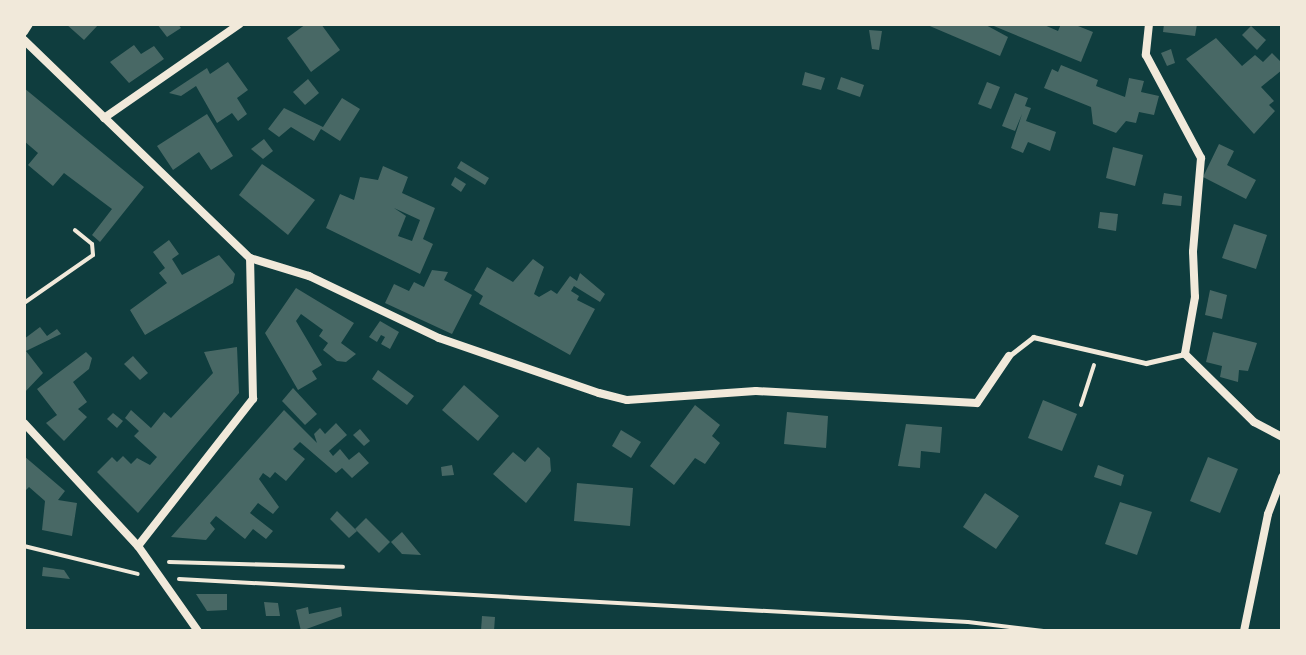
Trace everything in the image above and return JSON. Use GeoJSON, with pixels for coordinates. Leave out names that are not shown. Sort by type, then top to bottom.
{"type":"FeatureCollection","features":[{"type":"Feature","properties":{"kind":"street"},"geometry":{"type":"LineString","coordinates":[[24,32],[29,24]]}},
{"type":"Feature","properties":{"kind":"street"},"geometry":{"type":"LineString","coordinates":[[104,118],[240,24]]}},
{"type":"Feature","properties":{"kind":"street"},"geometry":{"type":"LineString","coordinates":[[1149,24],[1146,55],[1201,158],[1193,252],[1195,297],[1185,354],[1254,422],[1282,437]]}},
{"type":"Feature","properties":{"kind":"street"},"geometry":{"type":"LineString","coordinates":[[24,40],[250,258],[309,276],[439,338],[627,400],[756,391],[977,403],[1009,356]]}},
{"type":"Feature","properties":{"kind":"street"},"geometry":{"type":"LineString","coordinates":[[138,546],[253,399],[250,258]]}},
{"type":"Feature","properties":{"kind":"street"},"geometry":{"type":"LineString","coordinates":[[24,423],[138,546],[198,631]]}},
{"type":"Feature","properties":{"kind":"street"},"geometry":{"type":"LineString","coordinates":[[1244,631],[1268,514],[1282,477]]}},
{"type":"Feature","properties":{"kind":"lane"},"geometry":{"type":"LineString","coordinates":[[1009,356],[1033,337],[1098,356],[1146,363],[1185,354]]}},
{"type":"Feature","properties":{"kind":"path"},"geometry":{"type":"LineString","coordinates":[[24,303],[93,255],[92,244],[75,230]]}},
{"type":"Feature","properties":{"kind":"path"},"geometry":{"type":"LineString","coordinates":[[1081,405],[1098,356]]}},
{"type":"Feature","properties":{"kind":"path"},"geometry":{"type":"LineString","coordinates":[[24,546],[160,577],[1043,631]]}},
{"type":"Feature","properties":{"kind":"path"},"geometry":{"type":"LineString","coordinates":[[151,565],[343,567]]}},
{"type":"Feature","properties":{"kind":"building"},"geometry":{"type":"Polygon","coordinates":[[[66,24],[99,24],[84,40],[66,24]]]}},
{"type":"Feature","properties":{"kind":"building"},"geometry":{"type":"Polygon","coordinates":[[[157,24],[178,24],[181,28],[167,37],[157,24]]]}},
{"type":"Feature","properties":{"kind":"building"},"geometry":{"type":"Polygon","coordinates":[[[306,24],[321,24],[340,50],[311,72],[287,38],[306,24]]]}},
{"type":"Feature","properties":{"kind":"building"},"geometry":{"type":"Polygon","coordinates":[[[925,24],[984,24],[1008,37],[1000,56],[925,24]]]}},
{"type":"Feature","properties":{"kind":"building"},"geometry":{"type":"Polygon","coordinates":[[[989,24],[1042,24],[1058,31],[1061,24],[1073,24],[1093,32],[1081,62],[989,24]]]}},
{"type":"Feature","properties":{"kind":"building"},"geometry":{"type":"Polygon","coordinates":[[[1164,24],[1197,24],[1195,36],[1163,32],[1164,24]]]}},
{"type":"Feature","properties":{"kind":"building"},"geometry":{"type":"Polygon","coordinates":[[[1251,26],[1266,40],[1257,50],[1242,35],[1251,26]]]}},
{"type":"Feature","properties":{"kind":"building"},"geometry":{"type":"Polygon","coordinates":[[[869,30],[882,31],[879,50],[872,49],[869,30]]]}},
{"type":"Feature","properties":{"kind":"building"},"geometry":{"type":"Polygon","coordinates":[[[1216,38],[1242,66],[1255,55],[1263,62],[1272,53],[1282,63],[1282,70],[1261,87],[1274,101],[1269,105],[1275,111],[1254,134],[1186,59],[1216,38]]]}},
{"type":"Feature","properties":{"kind":"building"},"geometry":{"type":"Polygon","coordinates":[[[134,45],[141,54],[154,46],[164,59],[129,83],[110,62],[134,45]]]}},
{"type":"Feature","properties":{"kind":"building"},"geometry":{"type":"Polygon","coordinates":[[[1171,49],[1175,63],[1167,66],[1161,53],[1171,49]]]}},
{"type":"Feature","properties":{"kind":"building"},"geometry":{"type":"Polygon","coordinates":[[[228,62],[248,90],[237,98],[247,114],[238,121],[232,113],[217,123],[196,86],[181,96],[169,93],[207,68],[210,74],[228,62]]]}},
{"type":"Feature","properties":{"kind":"building"},"geometry":{"type":"Polygon","coordinates":[[[1061,65],[1098,80],[1096,86],[1125,97],[1129,78],[1144,81],[1141,92],[1159,96],[1154,115],[1139,112],[1136,123],[1126,121],[1116,133],[1093,124],[1091,107],[1044,88],[1052,69],[1058,72],[1061,65]]]}},
{"type":"Feature","properties":{"kind":"building"},"geometry":{"type":"Polygon","coordinates":[[[805,72],[825,78],[821,90],[802,85],[805,72]]]}},
{"type":"Feature","properties":{"kind":"building"},"geometry":{"type":"Polygon","coordinates":[[[841,77],[864,85],[860,97],[837,89],[841,77]]]}},
{"type":"Feature","properties":{"kind":"building"},"geometry":{"type":"Polygon","coordinates":[[[308,79],[319,93],[305,105],[293,92],[308,79]]]}},
{"type":"Feature","properties":{"kind":"building"},"geometry":{"type":"Polygon","coordinates":[[[987,82],[1000,87],[991,109],[978,104],[987,82]]]}},
{"type":"Feature","properties":{"kind":"building"},"geometry":{"type":"Polygon","coordinates":[[[24,88],[144,187],[100,242],[92,235],[112,209],[64,173],[53,186],[28,165],[38,153],[24,141],[24,88]]]}},
{"type":"Feature","properties":{"kind":"building"},"geometry":{"type":"Polygon","coordinates":[[[1015,93],[1028,98],[1025,106],[1031,108],[1026,121],[1056,132],[1050,151],[1028,142],[1023,153],[1011,148],[1022,114],[1015,131],[1002,126],[1015,93]]]}},
{"type":"Feature","properties":{"kind":"building"},"geometry":{"type":"Polygon","coordinates":[[[342,98],[360,109],[340,141],[321,129],[314,141],[291,127],[279,137],[268,129],[284,108],[323,127],[342,98]]]}},
{"type":"Feature","properties":{"kind":"building"},"geometry":{"type":"Polygon","coordinates":[[[207,114],[233,156],[211,170],[199,152],[173,170],[157,146],[207,114]]]}},
{"type":"Feature","properties":{"kind":"building"},"geometry":{"type":"Polygon","coordinates":[[[264,139],[273,151],[263,159],[251,149],[264,139]]]}},
{"type":"Feature","properties":{"kind":"building"},"geometry":{"type":"Polygon","coordinates":[[[1219,144],[1234,151],[1227,165],[1256,180],[1246,199],[1203,177],[1219,144]]]}},
{"type":"Feature","properties":{"kind":"building"},"geometry":{"type":"Polygon","coordinates":[[[1113,147],[1143,155],[1135,186],[1106,178],[1113,147]]]}},
{"type":"Feature","properties":{"kind":"building"},"geometry":{"type":"Polygon","coordinates":[[[461,161],[489,178],[485,185],[457,168],[461,161]]]}},
{"type":"Feature","properties":{"kind":"building"},"geometry":{"type":"Polygon","coordinates":[[[262,164],[315,200],[288,235],[239,195],[262,164]]]}},
{"type":"Feature","properties":{"kind":"building"},"geometry":{"type":"Polygon","coordinates":[[[383,166],[408,177],[402,193],[435,208],[423,239],[433,244],[420,274],[326,228],[340,194],[354,200],[360,177],[378,180],[383,166]],[[394,208],[406,216],[398,236],[412,241],[420,220],[394,208]]]}},
{"type":"Feature","properties":{"kind":"building"},"geometry":{"type":"Polygon","coordinates":[[[455,177],[466,184],[461,192],[451,185],[455,177]]]}},
{"type":"Feature","properties":{"kind":"building"},"geometry":{"type":"Polygon","coordinates":[[[1164,193],[1182,196],[1181,206],[1162,204],[1164,193]]]}},
{"type":"Feature","properties":{"kind":"building"},"geometry":{"type":"Polygon","coordinates":[[[1100,212],[1118,214],[1116,231],[1098,228],[1100,212]]]}},
{"type":"Feature","properties":{"kind":"building"},"geometry":{"type":"Polygon","coordinates":[[[1234,224],[1267,235],[1256,269],[1222,258],[1234,224]]]}},
{"type":"Feature","properties":{"kind":"building"},"geometry":{"type":"Polygon","coordinates":[[[169,240],[179,254],[172,259],[182,275],[219,255],[235,274],[233,283],[145,335],[130,310],[167,283],[159,273],[165,268],[153,252],[169,240]]]}},
{"type":"Feature","properties":{"kind":"building"},"geometry":{"type":"Polygon","coordinates":[[[533,259],[544,267],[534,294],[539,297],[551,290],[557,294],[570,276],[577,281],[580,273],[605,294],[600,302],[574,286],[571,291],[579,296],[577,300],[595,309],[570,355],[479,304],[483,296],[474,290],[487,267],[513,282],[533,259]]]}},
{"type":"Feature","properties":{"kind":"building"},"geometry":{"type":"Polygon","coordinates":[[[432,270],[448,272],[444,280],[472,295],[452,334],[385,303],[394,284],[409,291],[414,282],[424,287],[432,270]]]}},
{"type":"Feature","properties":{"kind":"building"},"geometry":{"type":"Polygon","coordinates":[[[296,288],[354,323],[341,343],[356,354],[346,362],[337,361],[323,350],[328,343],[319,336],[323,330],[301,314],[296,321],[322,365],[312,371],[317,379],[298,390],[265,333],[296,288]]]}},
{"type":"Feature","properties":{"kind":"building"},"geometry":{"type":"Polygon","coordinates":[[[1210,290],[1227,295],[1222,319],[1205,315],[1210,290]]]}},
{"type":"Feature","properties":{"kind":"building"},"geometry":{"type":"Polygon","coordinates":[[[380,321],[399,332],[390,349],[381,344],[385,337],[381,335],[377,342],[369,337],[380,321]]]}},
{"type":"Feature","properties":{"kind":"building"},"geometry":{"type":"Polygon","coordinates":[[[40,327],[47,336],[57,329],[61,334],[26,351],[43,373],[24,393],[24,339],[40,327]]]}},
{"type":"Feature","properties":{"kind":"building"},"geometry":{"type":"Polygon","coordinates":[[[1213,332],[1257,343],[1248,371],[1239,370],[1238,382],[1220,377],[1222,366],[1206,362],[1213,332]]]}},
{"type":"Feature","properties":{"kind":"building"},"geometry":{"type":"Polygon","coordinates":[[[237,347],[239,393],[138,513],[97,472],[112,457],[117,462],[123,456],[131,464],[137,458],[150,465],[157,457],[134,436],[139,431],[125,418],[131,410],[151,428],[164,412],[171,418],[213,373],[204,352],[237,347]]]}},
{"type":"Feature","properties":{"kind":"building"},"geometry":{"type":"Polygon","coordinates":[[[86,352],[92,358],[89,369],[73,382],[87,402],[78,409],[87,417],[64,441],[46,423],[57,415],[37,389],[86,352]]]}},
{"type":"Feature","properties":{"kind":"building"},"geometry":{"type":"Polygon","coordinates":[[[133,356],[148,373],[140,380],[124,364],[133,356]]]}},
{"type":"Feature","properties":{"kind":"building"},"geometry":{"type":"Polygon","coordinates":[[[378,370],[414,396],[407,405],[372,379],[378,370]]]}},
{"type":"Feature","properties":{"kind":"building"},"geometry":{"type":"Polygon","coordinates":[[[464,385],[499,416],[478,441],[442,410],[464,385]]]}},
{"type":"Feature","properties":{"kind":"building"},"geometry":{"type":"Polygon","coordinates":[[[293,388],[317,414],[305,425],[282,401],[293,388]]]}},
{"type":"Feature","properties":{"kind":"building"},"geometry":{"type":"Polygon","coordinates":[[[1043,400],[1077,414],[1062,451],[1028,438],[1043,400]]]}},
{"type":"Feature","properties":{"kind":"building"},"geometry":{"type":"Polygon","coordinates":[[[695,405],[720,425],[712,436],[720,443],[705,464],[695,458],[674,485],[650,466],[695,405]]]}},
{"type":"Feature","properties":{"kind":"building"},"geometry":{"type":"Polygon","coordinates":[[[284,410],[317,443],[314,434],[320,428],[325,434],[336,423],[347,435],[329,451],[333,456],[340,449],[349,460],[359,452],[369,463],[352,478],[342,468],[336,473],[300,442],[293,449],[305,459],[286,481],[275,472],[270,478],[263,473],[259,479],[279,507],[273,514],[258,503],[250,513],[273,531],[266,539],[253,529],[245,539],[216,516],[210,523],[215,529],[206,540],[171,537],[284,410]]]}},
{"type":"Feature","properties":{"kind":"building"},"geometry":{"type":"Polygon","coordinates":[[[787,412],[828,416],[826,448],[784,444],[787,412]]]}},
{"type":"Feature","properties":{"kind":"building"},"geometry":{"type":"Polygon","coordinates":[[[113,413],[123,421],[117,428],[107,419],[113,413]]]}},
{"type":"Feature","properties":{"kind":"building"},"geometry":{"type":"Polygon","coordinates":[[[906,424],[942,427],[940,453],[921,451],[920,468],[898,466],[906,424]]]}},
{"type":"Feature","properties":{"kind":"building"},"geometry":{"type":"Polygon","coordinates":[[[360,429],[370,441],[364,446],[353,435],[360,429]]]}},
{"type":"Feature","properties":{"kind":"building"},"geometry":{"type":"Polygon","coordinates":[[[621,430],[641,442],[631,458],[612,446],[621,430]]]}},
{"type":"Feature","properties":{"kind":"building"},"geometry":{"type":"Polygon","coordinates":[[[538,447],[550,458],[551,471],[526,503],[493,474],[513,452],[525,462],[538,447]]]}},
{"type":"Feature","properties":{"kind":"building"},"geometry":{"type":"Polygon","coordinates":[[[24,456],[65,491],[58,500],[77,503],[72,536],[42,530],[45,501],[29,487],[24,492],[24,456]]]}},
{"type":"Feature","properties":{"kind":"building"},"geometry":{"type":"Polygon","coordinates":[[[1208,457],[1238,469],[1220,513],[1190,501],[1208,457]]]}},
{"type":"Feature","properties":{"kind":"building"},"geometry":{"type":"Polygon","coordinates":[[[452,465],[454,475],[442,476],[441,467],[452,465]]]}},
{"type":"Feature","properties":{"kind":"building"},"geometry":{"type":"Polygon","coordinates":[[[1098,465],[1124,475],[1121,486],[1094,477],[1098,465]]]}},
{"type":"Feature","properties":{"kind":"building"},"geometry":{"type":"Polygon","coordinates":[[[577,483],[633,488],[630,526],[574,521],[577,483]]]}},
{"type":"Feature","properties":{"kind":"building"},"geometry":{"type":"Polygon","coordinates":[[[985,493],[1019,516],[996,549],[963,527],[985,493]]]}},
{"type":"Feature","properties":{"kind":"building"},"geometry":{"type":"Polygon","coordinates":[[[1120,502],[1152,512],[1137,555],[1105,544],[1120,502]]]}},
{"type":"Feature","properties":{"kind":"building"},"geometry":{"type":"Polygon","coordinates":[[[337,511],[357,531],[349,538],[330,519],[337,511]]]}},
{"type":"Feature","properties":{"kind":"building"},"geometry":{"type":"Polygon","coordinates":[[[366,518],[390,542],[379,553],[355,529],[366,518]]]}},
{"type":"Feature","properties":{"kind":"building"},"geometry":{"type":"Polygon","coordinates":[[[402,532],[421,555],[402,554],[391,542],[402,532]]]}},
{"type":"Feature","properties":{"kind":"building"},"geometry":{"type":"Polygon","coordinates":[[[43,567],[64,570],[70,579],[42,576],[43,567]]]}},
{"type":"Feature","properties":{"kind":"building"},"geometry":{"type":"Polygon","coordinates":[[[196,594],[227,594],[227,610],[207,611],[196,594]]]}},
{"type":"Feature","properties":{"kind":"building"},"geometry":{"type":"Polygon","coordinates":[[[264,602],[278,603],[280,616],[266,616],[264,602]]]}},
{"type":"Feature","properties":{"kind":"building"},"geometry":{"type":"Polygon","coordinates":[[[308,607],[309,614],[341,607],[342,616],[301,631],[296,610],[308,607]]]}},
{"type":"Feature","properties":{"kind":"building"},"geometry":{"type":"Polygon","coordinates":[[[482,616],[495,617],[494,631],[481,631],[482,616]]]}}]}
